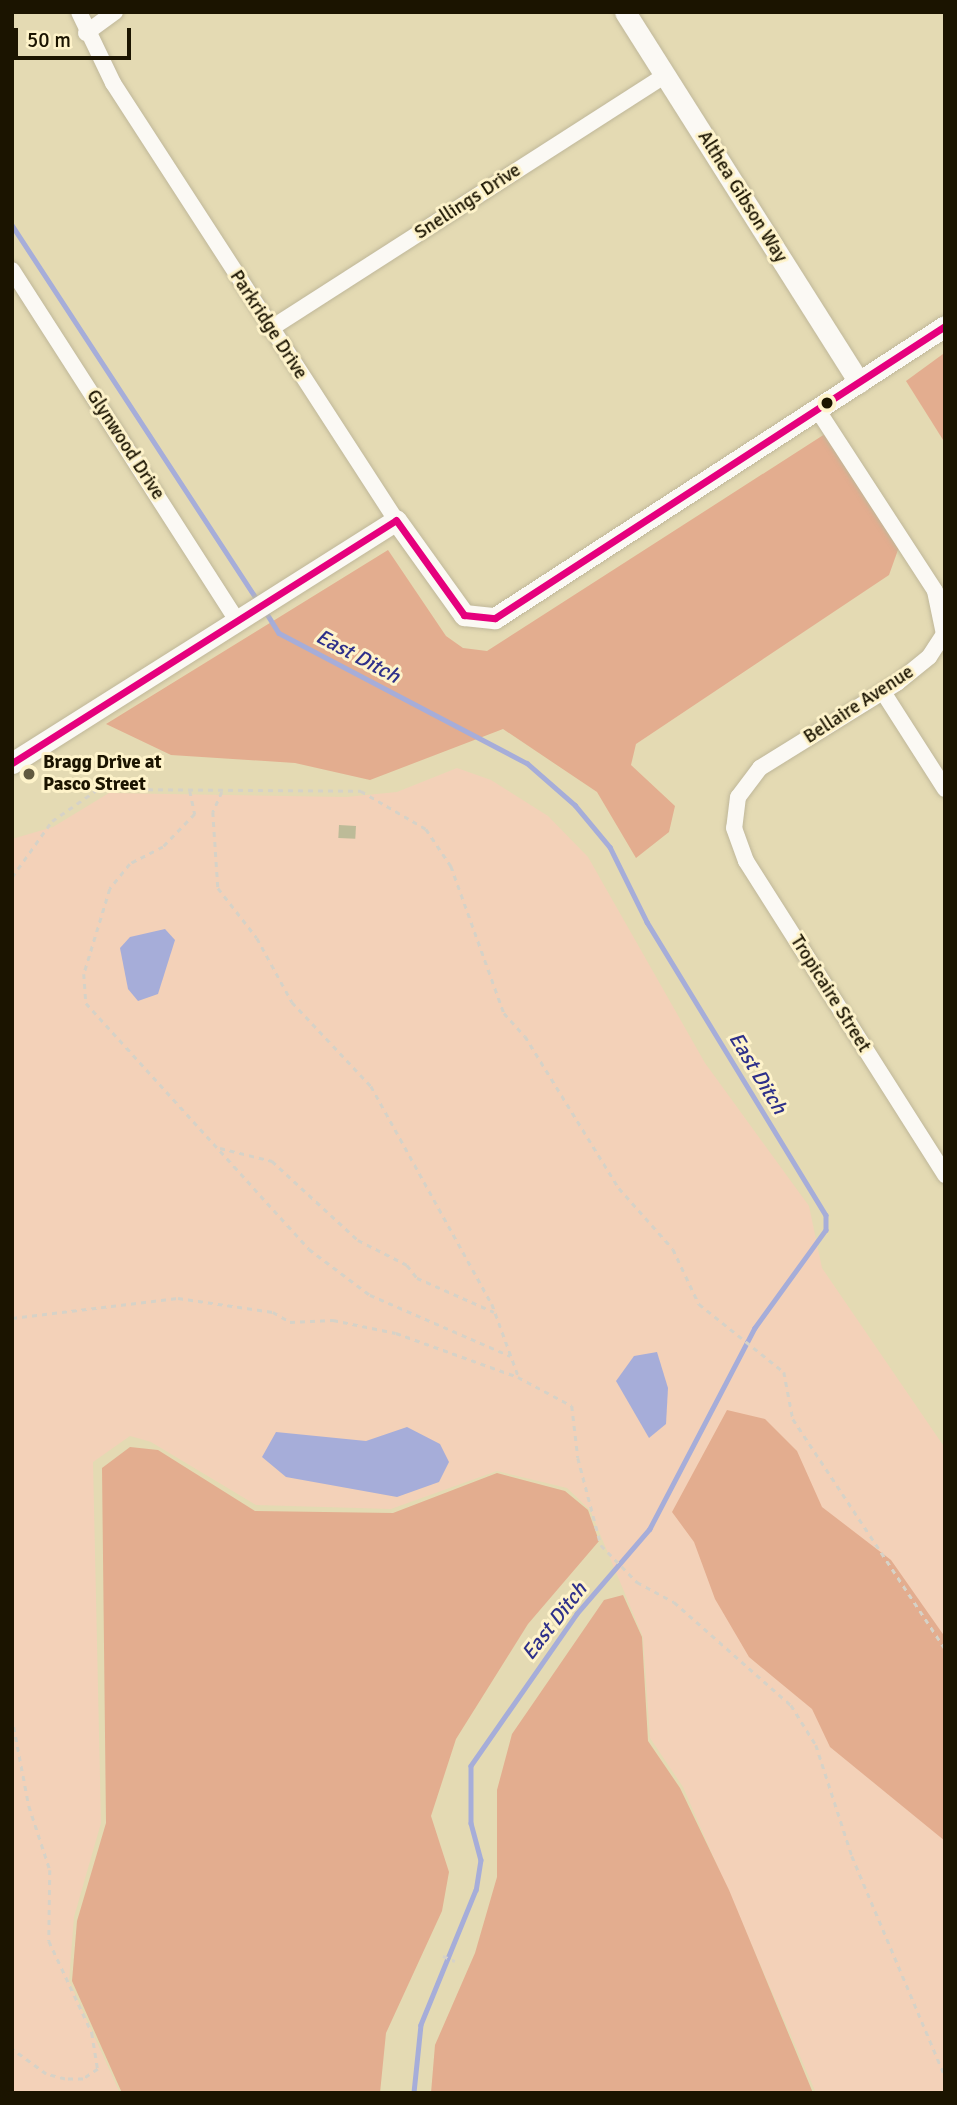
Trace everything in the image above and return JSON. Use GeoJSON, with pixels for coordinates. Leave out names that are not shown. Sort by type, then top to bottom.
{"type":"FeatureCollection","features":[{"type":"Feature","properties":{"kind":"street","name":"Parkridge Drive"},"geometry":{"type":"LineString","coordinates":[[79,12],[86,33],[270,329],[455,607],[478,620],[495,618],[817,409]]}},
{"type":"Feature","properties":{"kind":"street"},"geometry":{"type":"LineString","coordinates":[[86,33],[115,12]]}},
{"type":"Feature","properties":{"kind":"street","name":"Althea Gibson Way"},"geometry":{"type":"LineString","coordinates":[[625,12],[859,382]]}},
{"type":"Feature","properties":{"kind":"street","name":"Snellings Drive"},"geometry":{"type":"LineString","coordinates":[[270,329],[665,75]]}},
{"type":"Feature","properties":{"kind":"street","name":"Glynwood Drive"},"geometry":{"type":"LineString","coordinates":[[12,270],[244,616]]}},
{"type":"Feature","properties":{"kind":"street"},"geometry":{"type":"LineString","coordinates":[[817,409],[945,326]]}},
{"type":"Feature","properties":{"kind":"street","name":"Bellaire Avenue"},"geometry":{"type":"LineString","coordinates":[[734,807],[760,768],[883,692],[940,644],[944,614],[908,543],[817,409]]}},
{"type":"Feature","properties":{"kind":"street"},"geometry":{"type":"LineString","coordinates":[[12,763],[396,520]]}},
{"type":"Feature","properties":{"kind":"street"},"geometry":{"type":"LineString","coordinates":[[883,692],[945,789]]}},
{"type":"Feature","properties":{"kind":"street","name":"Tropicaire Street"},"geometry":{"type":"LineString","coordinates":[[734,807],[734,828],[746,861],[945,1175]]}},
{"type":"Feature","properties":{"kind":"path"},"geometry":{"type":"LineString","coordinates":[[12,877],[52,821],[98,789],[222,792],[261,786],[361,791],[426,829],[455,876],[504,1013],[525,1036],[619,1188],[673,1249],[699,1304],[730,1334],[757,1350],[784,1372],[793,1419],[945,1649]]}},
{"type":"Feature","properties":{"kind":"path"},"geometry":{"type":"LineString","coordinates":[[190,791],[195,814],[163,847],[130,864],[110,889],[84,974],[86,1003],[309,1249],[370,1295],[510,1356]]}},
{"type":"Feature","properties":{"kind":"path"},"geometry":{"type":"LineString","coordinates":[[222,792],[213,812],[218,888],[257,937],[292,1002],[371,1086],[494,1312],[518,1377]]}},
{"type":"Feature","properties":{"kind":"path"},"geometry":{"type":"LineString","coordinates":[[220,1148],[272,1161],[358,1240],[407,1265],[417,1278],[494,1312]]}},
{"type":"Feature","properties":{"kind":"path"},"geometry":{"type":"LineString","coordinates":[[12,1318],[178,1298],[273,1312],[290,1322],[333,1320],[396,1333],[518,1377],[572,1406],[578,1458],[601,1545],[646,1589],[674,1602],[798,1715],[816,1745],[852,1856],[945,2076]]}},
{"type":"Feature","properties":{"kind":"path"},"geometry":{"type":"LineString","coordinates":[[12,1717],[29,1807],[50,1870],[49,1941],[92,2033],[98,2068],[83,2079],[65,2079],[46,2074],[12,2049]]}},
{"type":"Feature","properties":{"kind":"path"},"geometry":{"type":"LineString","coordinates":[[443,1956],[455,1961]]}},
{"type":"Feature","properties":{"kind":"shaded area"},"geometry":{"type":"Polygon","coordinates":[[[943,354],[945,356],[945,443],[906,381],[943,354]]]}},
{"type":"Feature","properties":{"kind":"shaded area"},"geometry":{"type":"Polygon","coordinates":[[[828,432],[899,547],[889,575],[636,744],[631,765],[675,806],[669,832],[636,858],[597,792],[503,729],[370,780],[295,763],[171,755],[106,724],[388,550],[446,636],[463,648],[487,651],[828,432]]]}},
{"type":"Feature","properties":{"kind":"shaded area"},"geometry":{"type":"Polygon","coordinates":[[[457,768],[491,780],[548,816],[588,857],[705,1063],[809,1206],[822,1268],[945,1448],[945,2093],[816,2093],[683,1787],[650,1738],[643,1637],[590,1510],[567,1488],[497,1471],[391,1509],[256,1505],[151,1442],[130,1436],[93,1462],[101,1823],[74,1917],[69,1981],[120,2093],[12,2093],[12,839],[53,827],[109,793],[346,797],[397,792],[457,768]]]}},
{"type":"Feature","properties":{"kind":"shaded area"},"geometry":{"type":"Polygon","coordinates":[[[727,1410],[765,1419],[797,1451],[822,1507],[891,1560],[945,1637],[945,1841],[830,1747],[812,1709],[749,1657],[715,1599],[694,1542],[672,1512],[727,1410]]]}},
{"type":"Feature","properties":{"kind":"shaded area"},"geometry":{"type":"Polygon","coordinates":[[[130,1447],[158,1450],[255,1511],[393,1513],[497,1473],[565,1491],[588,1510],[599,1541],[528,1624],[456,1739],[431,1816],[449,1872],[442,1911],[386,2033],[380,2093],[122,2093],[72,1981],[77,1921],[106,1823],[102,1468],[130,1447]]]}},
{"type":"Feature","properties":{"kind":"shaded area"},"geometry":{"type":"Polygon","coordinates":[[[623,1595],[642,1637],[648,1741],[680,1788],[729,1890],[813,2093],[431,2093],[435,2045],[475,1953],[497,1877],[497,1790],[512,1734],[604,1600],[623,1595]]]}},
{"type":"Feature","properties":{"kind":"water"},"geometry":{"type":"Polygon","coordinates":[[[165,929],[175,940],[158,994],[138,1001],[128,989],[120,948],[130,937],[165,929]]]}},
{"type":"Feature","properties":{"kind":"water"},"geometry":{"type":"Polygon","coordinates":[[[657,1352],[668,1388],[666,1424],[649,1438],[616,1381],[634,1356],[657,1352]]]}},
{"type":"Feature","properties":{"kind":"water"},"geometry":{"type":"Polygon","coordinates":[[[407,1427],[440,1444],[449,1462],[439,1482],[397,1497],[286,1477],[262,1457],[276,1432],[366,1441],[407,1427]]]}},
{"type":"Feature","properties":{"kind":"building"},"geometry":{"type":"Polygon","coordinates":[[[339,825],[356,826],[355,839],[338,838],[339,825]]]}},
{"type":"Feature","properties":{"kind":"waterway","name":"East Ditch"},"geometry":{"type":"LineString","coordinates":[[12,225],[257,599]]}},
{"type":"Feature","properties":{"kind":"waterway","name":"East Ditch"},"geometry":{"type":"LineString","coordinates":[[264,609],[279,633],[527,763],[575,805],[610,847],[647,922],[826,1215],[826,1230],[755,1328],[650,1529],[577,1614],[471,1766],[471,1823],[481,1860],[476,1890],[421,2025],[414,2093]]}},
{"type":"Feature","properties":{"kind":"transit line"},"geometry":{"type":"LineString","coordinates":[[396,520],[464,615],[495,618],[945,326]]}},
{"type":"Feature","properties":{"kind":"transit line"},"geometry":{"type":"LineString","coordinates":[[12,763],[396,520]]}},
{"type":"Feature","properties":{"kind":"place","name":"Bragg Drive at Pasco Street"},"geometry":{"type":"Point","coordinates":[29,774]}}]}
